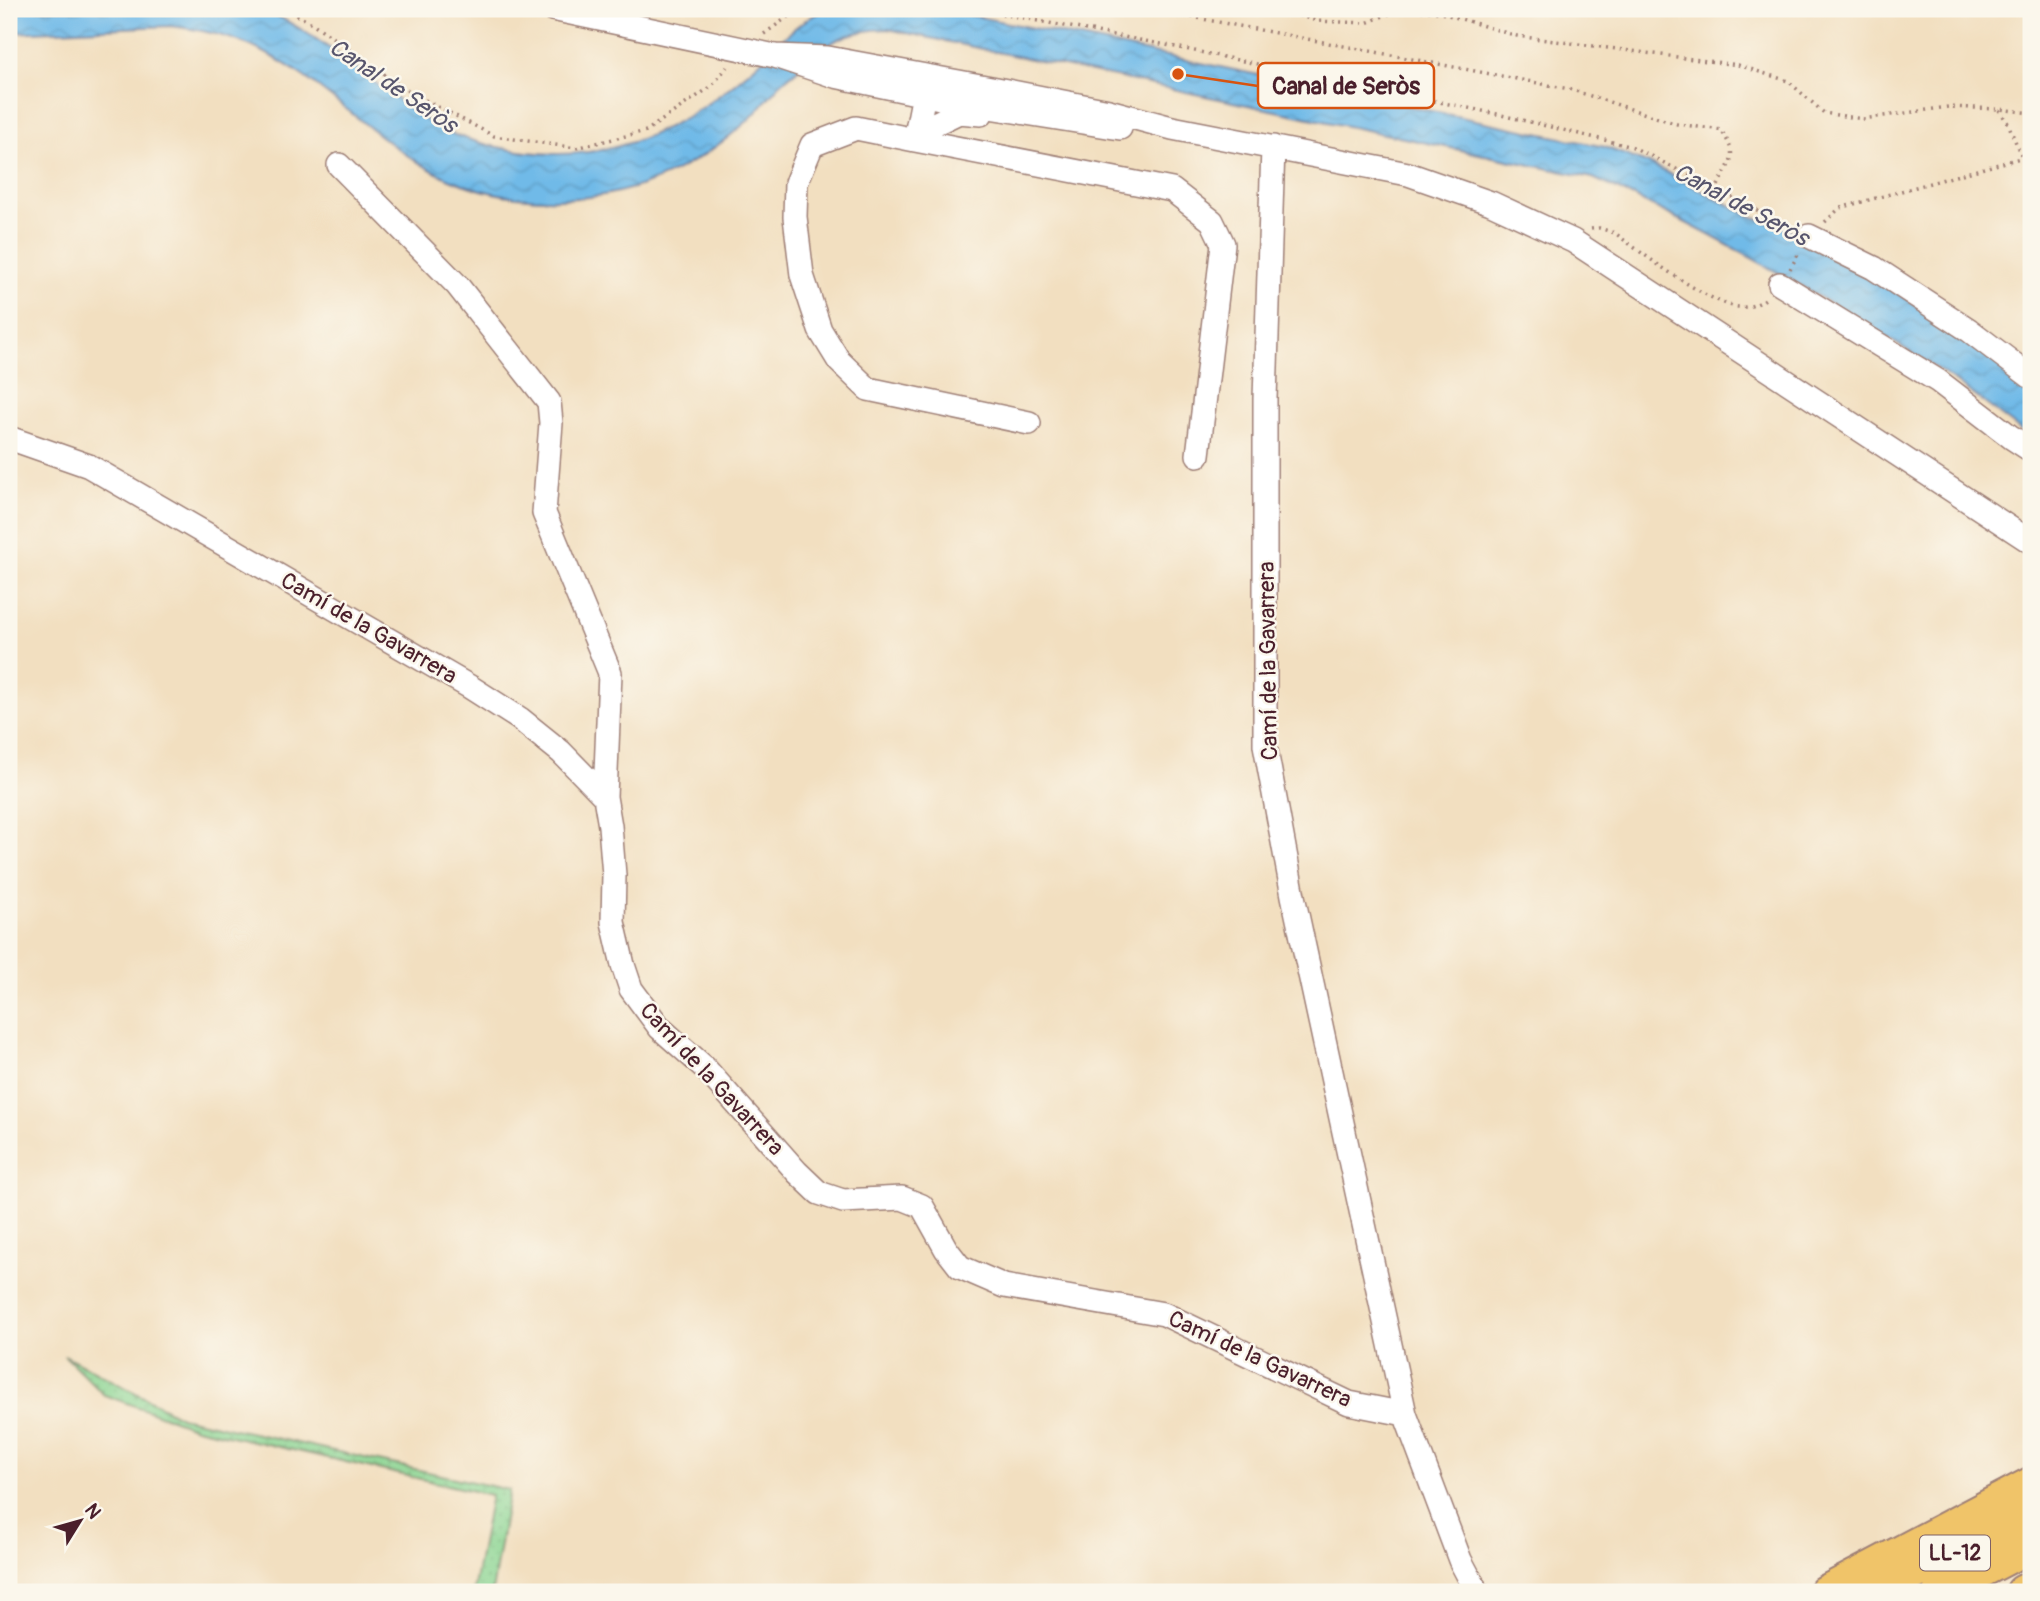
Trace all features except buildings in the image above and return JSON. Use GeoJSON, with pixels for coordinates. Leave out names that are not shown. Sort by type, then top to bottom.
{"type":"FeatureCollection","features":[{"type":"Feature","properties":{"kind":"highway"},"geometry":{"type":"LineString","coordinates":[[1826,1592],[2031,1484]]}},
{"type":"Feature","properties":{"kind":"highway","name":"LL-12"},"geometry":{"type":"LineString","coordinates":[[1878,1592],[2031,1512]]}},
{"type":"Feature","properties":{"kind":"highway","name":"LL-12"},"geometry":{"type":"LineString","coordinates":[[1941,1592],[2031,1545]]}},
{"type":"Feature","properties":{"kind":"highway"},"geometry":{"type":"LineString","coordinates":[[2022,1592],[2031,1588]]}},
{"type":"Feature","properties":{"kind":"street"},"geometry":{"type":"LineString","coordinates":[[552,9],[836,68],[1046,107]]}},
{"type":"Feature","properties":{"kind":"street"},"geometry":{"type":"LineString","coordinates":[[836,68],[897,101],[921,134]]}},
{"type":"Feature","properties":{"kind":"street"},"geometry":{"type":"LineString","coordinates":[[836,68],[914,84],[924,94],[921,134]]}},
{"type":"Feature","properties":{"kind":"street"},"geometry":{"type":"LineString","coordinates":[[861,81],[924,94],[942,89],[1046,107],[1110,111],[1172,128],[1408,174],[1491,203],[1573,241],[2031,542]]}},
{"type":"Feature","properties":{"kind":"street"},"geometry":{"type":"LineString","coordinates":[[921,134],[939,120],[959,112],[1030,123],[1046,107]]}},
{"type":"Feature","properties":{"kind":"street"},"geometry":{"type":"LineString","coordinates":[[1029,423],[868,389],[839,361],[820,330],[802,275],[795,217],[796,183],[812,145],[856,128],[921,134],[1172,190],[1212,221],[1223,244],[1198,456]]}},
{"type":"Feature","properties":{"kind":"street","name":"Camí de la Gavarrera"},"geometry":{"type":"LineString","coordinates":[[1273,146],[1265,400],[1265,746],[1293,896],[1405,1414],[1460,1560],[1477,1592]]}},
{"type":"Feature","properties":{"kind":"street"},"geometry":{"type":"LineString","coordinates":[[339,165],[457,285],[549,402],[551,423],[544,513],[610,673],[605,797]]}},
{"type":"Feature","properties":{"kind":"street"},"geometry":{"type":"LineString","coordinates":[[1810,236],[1874,268],[1969,330],[2031,377]]}},
{"type":"Feature","properties":{"kind":"street"},"geometry":{"type":"LineString","coordinates":[[1782,282],[1938,381],[2031,450]]}},
{"type":"Feature","properties":{"kind":"street","name":"Camí de la Gavarrera"},"geometry":{"type":"LineString","coordinates":[[9,438],[89,466],[470,687],[520,719],[561,752],[605,797],[614,875],[613,922],[631,989],[660,1028],[704,1067],[819,1193],[843,1201],[902,1198],[922,1206],[946,1249],[960,1267],[1004,1286],[1164,1314],[1349,1403],[1405,1414]]}},
{"type":"Feature","properties":{"kind":"path"},"geometry":{"type":"LineString","coordinates":[[284,9],[312,23],[408,91],[494,135],[576,148],[646,131],[758,52],[796,11],[811,9]]}},
{"type":"Feature","properties":{"kind":"path"},"geometry":{"type":"LineString","coordinates":[[974,9],[1161,44],[1497,114],[1633,147],[1717,188],[1743,205],[1810,236]]}},
{"type":"Feature","properties":{"kind":"path"},"geometry":{"type":"LineString","coordinates":[[1150,9],[1569,89],[1677,124],[1721,130],[1733,148],[1732,158],[1717,188]]}},
{"type":"Feature","properties":{"kind":"path"},"geometry":{"type":"LineString","coordinates":[[1279,9],[1316,21],[1366,23],[1402,9],[1437,12],[1517,36],[1738,65],[1788,81],[1824,113],[1863,119],[1948,107],[2031,113]]}},
{"type":"Feature","properties":{"kind":"path"},"geometry":{"type":"LineString","coordinates":[[1999,109],[2008,123],[2022,158]]}},
{"type":"Feature","properties":{"kind":"path"},"geometry":{"type":"LineString","coordinates":[[1573,241],[1579,233],[1587,229],[1599,228],[1615,233],[1709,297],[1736,307],[1752,307],[1764,301],[1782,282],[1810,236],[1840,208],[2031,155]]}},
{"type":"Feature","properties":{"kind":"green space"},"geometry":{"type":"Polygon","coordinates":[[[64,1355],[181,1417],[509,1490],[492,1592],[473,1592],[491,1495],[196,1428],[104,1395],[64,1355]]]}},
{"type":"Feature","properties":{"kind":"water"},"geometry":{"type":"Polygon","coordinates":[[[841,8],[941,9],[1605,147],[1654,166],[1751,216],[1803,235],[1959,331],[2031,385],[2031,438],[1937,369],[1811,292],[1725,243],[1593,178],[888,29],[861,32],[830,44],[781,83],[753,116],[726,139],[667,175],[624,191],[601,195],[560,199],[525,198],[489,192],[439,174],[391,144],[300,74],[241,42],[211,33],[170,26],[9,33],[9,9],[263,9],[325,45],[437,127],[501,148],[541,153],[579,153],[616,147],[652,135],[687,117],[721,94],[808,18],[830,9],[841,8]]]}},
{"type":"Feature","properties":{"kind":"place","name":"Canal de Seròs"},"geometry":{"type":"Point","coordinates":[1178,74]}}]}
